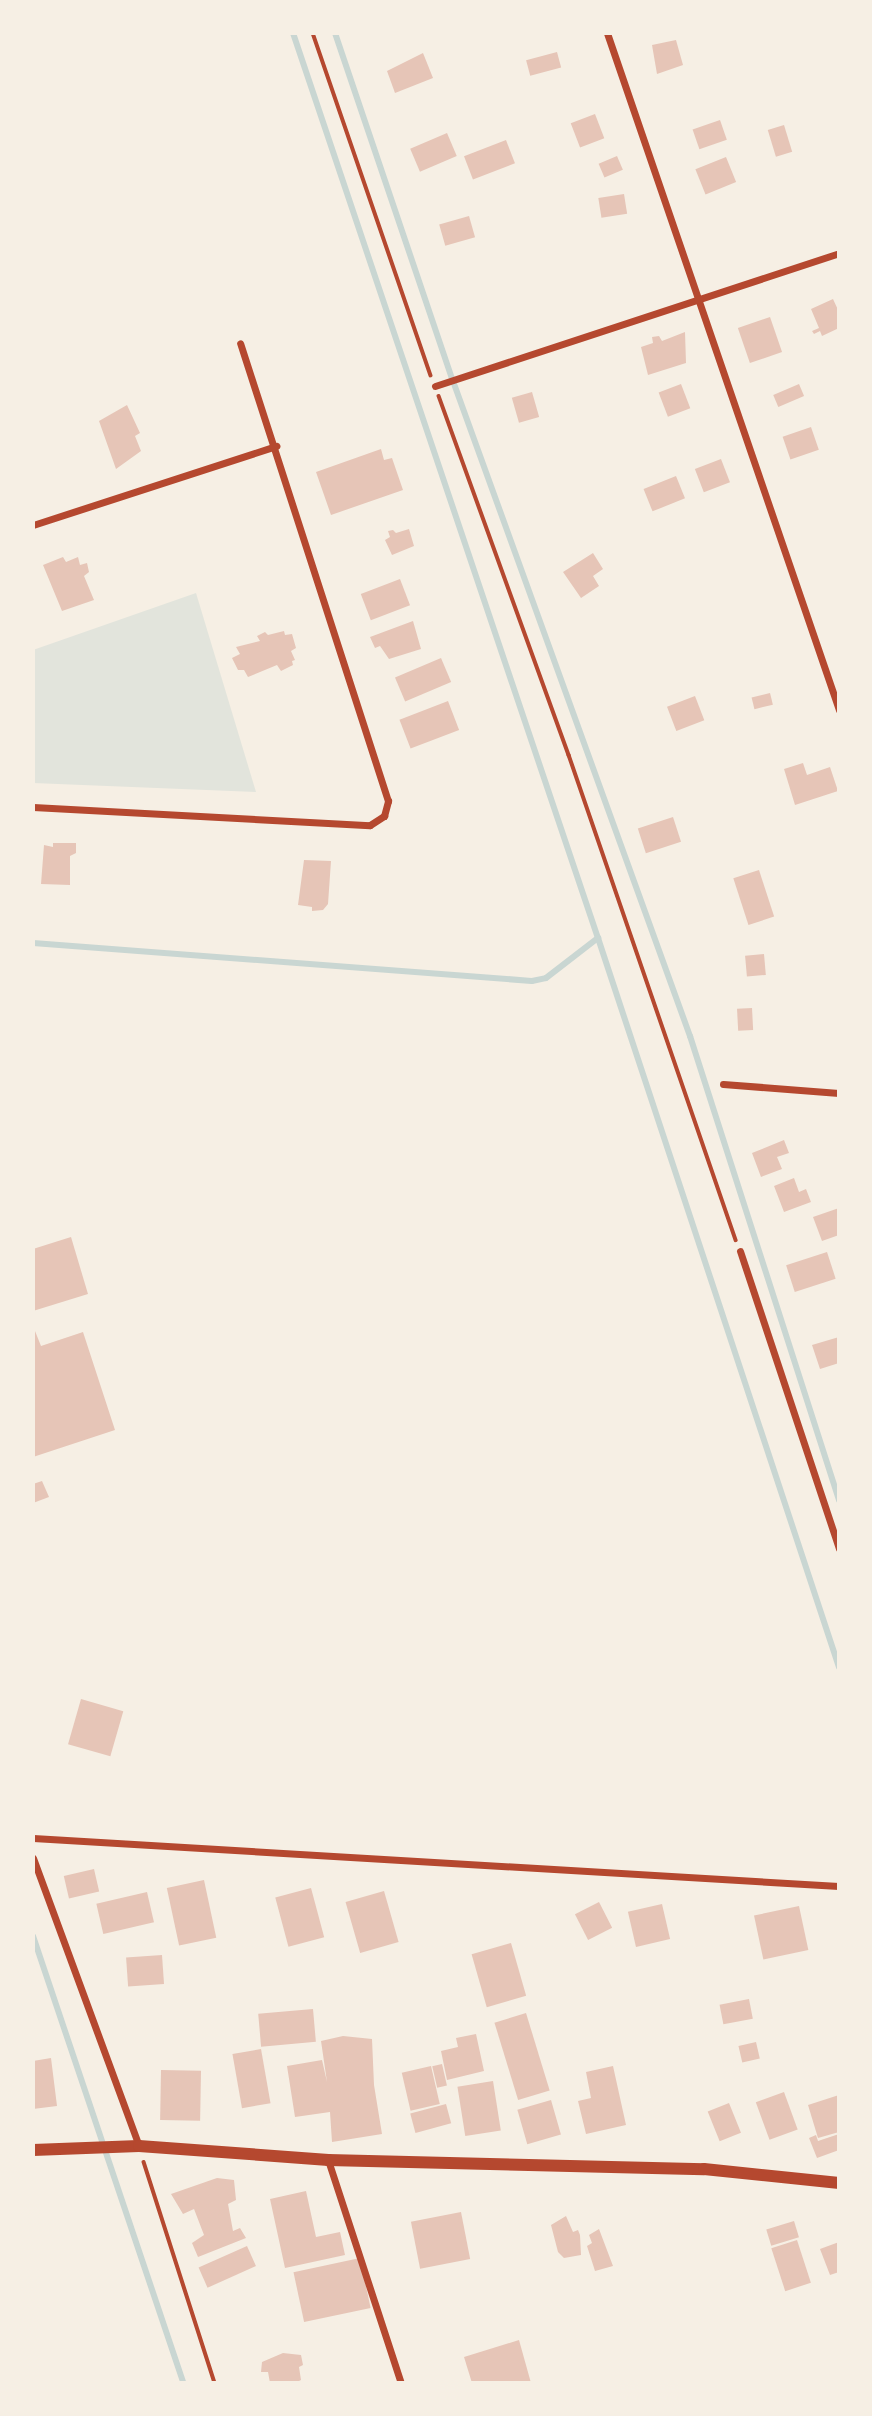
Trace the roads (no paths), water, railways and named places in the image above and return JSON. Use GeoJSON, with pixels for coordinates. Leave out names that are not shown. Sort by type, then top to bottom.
{"type":"FeatureCollection","features":[{"type":"Feature","properties":{"kind":"main road"},"geometry":{"type":"LineString","coordinates":[[33,2150],[139,2146],[328,2160],[704,2169],[839,2183]]}},
{"type":"Feature","properties":{"kind":"street"},"geometry":{"type":"LineString","coordinates":[[607,33],[839,710]]}},
{"type":"Feature","properties":{"kind":"street"},"geometry":{"type":"LineString","coordinates":[[435,386],[839,253]]}},
{"type":"Feature","properties":{"kind":"street"},"geometry":{"type":"LineString","coordinates":[[33,807],[370,825],[384,816],[388,801],[276,446],[240,343]]}},
{"type":"Feature","properties":{"kind":"street"},"geometry":{"type":"LineString","coordinates":[[33,525],[276,446]]}},
{"type":"Feature","properties":{"kind":"street"},"geometry":{"type":"LineString","coordinates":[[723,1084],[839,1093]]}},
{"type":"Feature","properties":{"kind":"street"},"geometry":{"type":"LineString","coordinates":[[740,1251],[839,1549]]}},
{"type":"Feature","properties":{"kind":"street"},"geometry":{"type":"LineString","coordinates":[[33,1838],[839,1885]]}},
{"type":"Feature","properties":{"kind":"street"},"geometry":{"type":"LineString","coordinates":[[33,1858],[139,2146]]}},
{"type":"Feature","properties":{"kind":"street"},"geometry":{"type":"LineString","coordinates":[[328,2160],[401,2383]]}},
{"type":"Feature","properties":{"kind":"waterway"},"geometry":{"type":"LineString","coordinates":[[293,33],[598,938],[839,1667]]}},
{"type":"Feature","properties":{"kind":"waterway"},"geometry":{"type":"LineString","coordinates":[[335,33],[453,381],[690,1036],[839,1501]]}},
{"type":"Feature","properties":{"kind":"waterway"},"geometry":{"type":"LineString","coordinates":[[33,943],[532,981],[546,978],[598,938]]}},
{"type":"Feature","properties":{"kind":"waterway"},"geometry":{"type":"LineString","coordinates":[[33,1936],[183,2383]]}}]}
